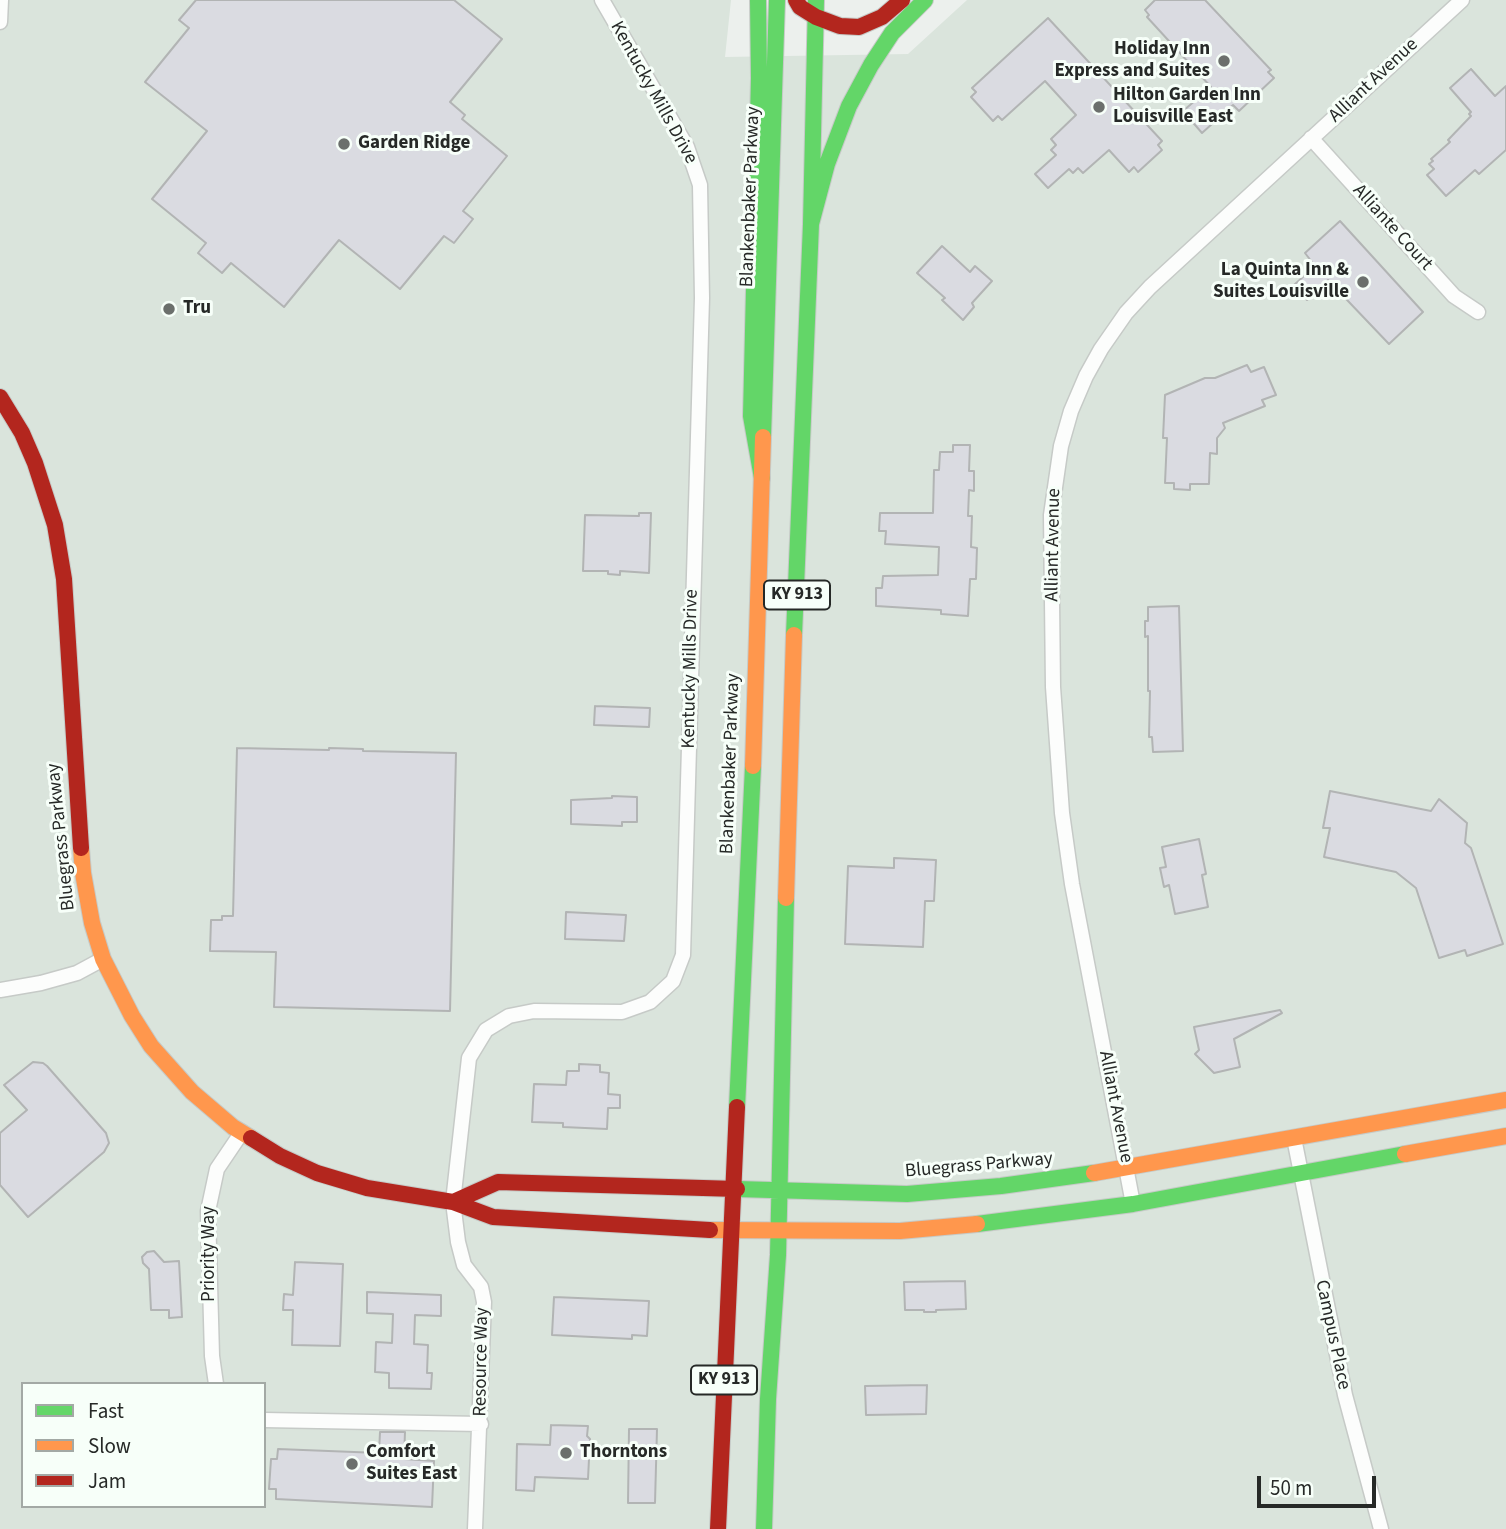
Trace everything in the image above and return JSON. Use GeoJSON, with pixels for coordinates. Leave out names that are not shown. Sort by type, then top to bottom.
{"type":"FeatureCollection","features":[{"type":"Feature","properties":{"kind":"main road"},"geometry":{"type":"LineString","coordinates":[[758,0],[751,416],[762,478]]}},
{"type":"Feature","properties":{"kind":"main road","name":"Blankenbaker Parkway"},"geometry":{"type":"LineString","coordinates":[[718,1529],[753,762],[777,0]]}},
{"type":"Feature","properties":{"kind":"main road"},"geometry":{"type":"LineString","coordinates":[[796,0],[800,7],[816,8],[839,26],[859,27],[882,17],[902,0]]}},
{"type":"Feature","properties":{"kind":"main road"},"geometry":{"type":"LineString","coordinates":[[811,224],[827,164],[849,106],[892,33],[925,0]]}},
{"type":"Feature","properties":{"kind":"main road","name":"KY 913"},"geometry":{"type":"LineString","coordinates":[[764,1529],[768,1399],[778,1255],[789,768],[811,224],[816,8]]}},
{"type":"Feature","properties":{"kind":"main road","name":"Bluegrass Parkway"},"geometry":{"type":"LineString","coordinates":[[0,397],[22,433],[35,463],[55,525],[64,579],[83,873],[92,923],[103,959],[132,1016],[151,1046],[192,1092],[242,1132],[280,1156],[317,1173],[380,1191],[453,1202],[493,1217],[731,1230],[900,1231],[1011,1221],[1133,1204],[1506,1136]]}},
{"type":"Feature","properties":{"kind":"main road","name":"Bluegrass Parkway"},"geometry":{"type":"LineString","coordinates":[[453,1202],[498,1182],[907,1194],[1001,1186],[1128,1169],[1506,1100]]}},
{"type":"Feature","properties":{"kind":"street"},"geometry":{"type":"LineString","coordinates":[[0,22],[1,0]]}},
{"type":"Feature","properties":{"kind":"street","name":"Kentucky Mills Drive"},"geometry":{"type":"LineString","coordinates":[[453,1202],[466,1071],[474,1045],[486,1030],[509,1016],[534,1011],[608,1013],[637,1008],[659,995],[673,981],[683,956],[702,298],[701,198],[696,170],[687,147],[601,0]]}},
{"type":"Feature","properties":{"kind":"street","name":"Alliant Avenue"},"geometry":{"type":"LineString","coordinates":[[1133,1204],[1072,884],[1062,813],[1053,675],[1051,515],[1056,470],[1071,411],[1103,346],[1126,313],[1150,287],[1462,0]]}},
{"type":"Feature","properties":{"kind":"street","name":"Alliante Court"},"geometry":{"type":"LineString","coordinates":[[1311,138],[1454,296],[1478,312]]}},
{"type":"Feature","properties":{"kind":"street"},"geometry":{"type":"LineString","coordinates":[[0,990],[77,973],[103,959]]}},
{"type":"Feature","properties":{"kind":"street","name":"Priority Way"},"geometry":{"type":"LineString","coordinates":[[216,1382],[212,1356],[208,1210],[217,1169],[242,1132]]}},
{"type":"Feature","properties":{"kind":"street","name":"Campus Place"},"geometry":{"type":"LineString","coordinates":[[1294,1138],[1345,1395],[1381,1529]]}},
{"type":"Feature","properties":{"kind":"street","name":"Resource Way"},"geometry":{"type":"LineString","coordinates":[[453,1202],[464,1265],[484,1294],[475,1529]]}},
{"type":"Feature","properties":{"kind":"street"},"geometry":{"type":"LineString","coordinates":[[266,1420],[481,1424]]}},
{"type":"Feature","properties":{"kind":"shaded area"},"geometry":{"type":"Polygon","coordinates":[[[0,0],[731,0],[725,57],[908,54],[967,0],[1506,0],[1506,1529],[0,1529],[0,0]]]}},
{"type":"Feature","properties":{"kind":"building","name":"Garden Ridge"},"geometry":{"type":"Polygon","coordinates":[[[196,0],[454,0],[502,39],[450,102],[465,115],[462,119],[507,156],[463,211],[473,219],[454,243],[444,236],[400,289],[339,240],[284,307],[231,263],[222,273],[198,253],[206,243],[152,199],[207,131],[145,82],[189,28],[179,20],[196,0]]]}},
{"type":"Feature","properties":{"kind":"building","name":"Holiday Inn Express and Suites"},"geometry":{"type":"Polygon","coordinates":[[[1155,0],[1205,0],[1271,70],[1268,72],[1274,78],[1239,111],[1233,105],[1202,133],[1183,111],[1211,87],[1147,17],[1149,15],[1145,10],[1155,0]]]}},
{"type":"Feature","properties":{"kind":"building","name":"Hilton Garden Inn Louisville East"},"geometry":{"type":"Polygon","coordinates":[[[1048,18],[1162,141],[1158,145],[1162,150],[1138,172],[1134,167],[1129,172],[1109,150],[1083,173],[1078,168],[1073,173],[1069,169],[1048,188],[1035,174],[1056,155],[1051,150],[1056,145],[1051,139],[1076,115],[1045,81],[1002,120],[998,116],[993,121],[971,97],[976,92],[972,88],[1048,18]]]}},
{"type":"Feature","properties":{"kind":"building"},"geometry":{"type":"Polygon","coordinates":[[[1471,69],[1495,96],[1506,86],[1506,150],[1479,174],[1475,170],[1446,196],[1427,175],[1434,169],[1429,164],[1471,116],[1471,112],[1450,88],[1471,69]]]}},
{"type":"Feature","properties":{"kind":"building","name":"La Quinta Inn & Suites Louisville"},"geometry":{"type":"Polygon","coordinates":[[[1340,221],[1423,312],[1389,344],[1328,280],[1307,300],[1294,285],[1315,266],[1305,253],[1340,221]]]}},
{"type":"Feature","properties":{"kind":"building"},"geometry":{"type":"Polygon","coordinates":[[[942,246],[970,272],[975,266],[992,281],[972,303],[974,307],[963,320],[942,300],[945,298],[917,273],[942,246]]]}},
{"type":"Feature","properties":{"kind":"building"},"geometry":{"type":"Polygon","coordinates":[[[1247,365],[1251,372],[1264,367],[1276,395],[1262,400],[1265,406],[1223,423],[1225,428],[1217,438],[1217,454],[1210,453],[1209,484],[1190,484],[1190,490],[1174,489],[1174,483],[1165,483],[1165,395],[1205,378],[1215,378],[1247,365]]]}},
{"type":"Feature","properties":{"kind":"building"},"geometry":{"type":"Polygon","coordinates":[[[953,445],[970,445],[969,471],[974,471],[974,491],[969,490],[968,516],[972,516],[971,547],[977,548],[976,579],[970,579],[968,616],[941,614],[941,610],[876,606],[876,588],[882,588],[883,576],[938,575],[939,547],[885,544],[886,531],[879,531],[880,513],[933,513],[934,470],[939,470],[940,452],[953,452],[953,445]]]}},
{"type":"Feature","properties":{"kind":"building"},"geometry":{"type":"Polygon","coordinates":[[[639,513],[651,513],[649,573],[620,571],[620,575],[608,574],[608,571],[583,571],[585,515],[639,516],[639,513]]]}},
{"type":"Feature","properties":{"kind":"building"},"geometry":{"type":"Polygon","coordinates":[[[1179,606],[1183,751],[1153,752],[1152,737],[1149,737],[1150,691],[1145,621],[1148,621],[1148,607],[1179,606]]]}},
{"type":"Feature","properties":{"kind":"building"},"geometry":{"type":"Polygon","coordinates":[[[595,706],[650,708],[649,727],[594,725],[595,706]]]}},
{"type":"Feature","properties":{"kind":"building"},"geometry":{"type":"Polygon","coordinates":[[[237,748],[456,753],[450,1011],[274,1007],[276,952],[210,951],[211,920],[233,916],[237,748]]]}},
{"type":"Feature","properties":{"kind":"building"},"geometry":{"type":"Polygon","coordinates":[[[1330,791],[1431,811],[1439,799],[1467,823],[1465,843],[1471,848],[1503,944],[1467,956],[1465,950],[1439,958],[1416,888],[1396,872],[1324,857],[1330,828],[1323,828],[1330,791]]]}},
{"type":"Feature","properties":{"kind":"building"},"geometry":{"type":"Polygon","coordinates":[[[612,796],[637,797],[637,822],[622,822],[622,826],[571,824],[571,800],[612,796]]]}},
{"type":"Feature","properties":{"kind":"building"},"geometry":{"type":"Polygon","coordinates":[[[1199,839],[1206,874],[1202,875],[1208,907],[1175,914],[1169,885],[1164,887],[1160,868],[1166,867],[1162,847],[1199,839]]]}},
{"type":"Feature","properties":{"kind":"building"},"geometry":{"type":"Polygon","coordinates":[[[894,858],[936,860],[934,901],[925,901],[923,947],[845,944],[848,866],[894,868],[894,858]]]}},
{"type":"Feature","properties":{"kind":"building"},"geometry":{"type":"Polygon","coordinates":[[[566,912],[626,915],[624,941],[565,939],[566,912]]]}},
{"type":"Feature","properties":{"kind":"building"},"geometry":{"type":"Polygon","coordinates":[[[1280,1010],[1282,1013],[1234,1039],[1240,1067],[1214,1073],[1195,1054],[1199,1050],[1194,1027],[1280,1010]]]}},
{"type":"Feature","properties":{"kind":"building"},"geometry":{"type":"Polygon","coordinates":[[[33,1062],[47,1066],[106,1133],[109,1143],[104,1152],[28,1217],[0,1185],[0,1133],[27,1110],[4,1085],[33,1062]]]}},
{"type":"Feature","properties":{"kind":"building"},"geometry":{"type":"Polygon","coordinates":[[[579,1064],[600,1065],[600,1072],[609,1073],[608,1094],[620,1095],[620,1108],[608,1108],[607,1129],[532,1122],[534,1084],[566,1085],[567,1071],[579,1071],[579,1064]]]}},
{"type":"Feature","properties":{"kind":"building"},"geometry":{"type":"Polygon","coordinates":[[[154,1251],[164,1262],[179,1261],[182,1317],[169,1318],[169,1310],[151,1310],[149,1269],[143,1263],[142,1257],[147,1252],[154,1251]]]}},
{"type":"Feature","properties":{"kind":"building"},"geometry":{"type":"Polygon","coordinates":[[[295,1262],[343,1264],[340,1346],[292,1345],[293,1310],[283,1310],[284,1294],[293,1295],[295,1262]]]}},
{"type":"Feature","properties":{"kind":"building"},"geometry":{"type":"Polygon","coordinates":[[[965,1281],[966,1309],[936,1312],[905,1310],[904,1282],[965,1281]]]}},
{"type":"Feature","properties":{"kind":"building"},"geometry":{"type":"Polygon","coordinates":[[[367,1292],[441,1295],[441,1316],[415,1315],[414,1344],[428,1345],[427,1373],[432,1373],[431,1389],[389,1388],[389,1373],[375,1372],[376,1342],[392,1343],[393,1314],[367,1313],[367,1292]]]}},
{"type":"Feature","properties":{"kind":"building"},"geometry":{"type":"Polygon","coordinates":[[[554,1297],[649,1301],[647,1336],[632,1335],[632,1339],[552,1335],[554,1297]]]}},
{"type":"Feature","properties":{"kind":"building"},"geometry":{"type":"Polygon","coordinates":[[[927,1385],[926,1414],[866,1415],[865,1386],[927,1385]]]}},
{"type":"Feature","properties":{"kind":"building"},"geometry":{"type":"Polygon","coordinates":[[[551,1425],[588,1426],[588,1479],[535,1477],[534,1491],[516,1490],[517,1444],[550,1445],[551,1425]]]}},
{"type":"Feature","properties":{"kind":"building"},"geometry":{"type":"Polygon","coordinates":[[[629,1429],[657,1429],[655,1503],[628,1503],[629,1429]]]}},
{"type":"Feature","properties":{"kind":"building","name":"Comfort Suites East"},"geometry":{"type":"Polygon","coordinates":[[[380,1432],[405,1432],[404,1459],[434,1461],[432,1507],[276,1499],[276,1489],[269,1489],[271,1459],[277,1459],[278,1449],[379,1453],[380,1432]]]}},
{"type":"Feature","properties":{"kind":"traffic: fast"},"geometry":{"type":"LineString","coordinates":[[758,0],[759,78],[751,416],[762,478]]}},
{"type":"Feature","properties":{"kind":"traffic: fast"},"geometry":{"type":"LineString","coordinates":[[763,437],[777,0]]}},
{"type":"Feature","properties":{"kind":"traffic: fast"},"geometry":{"type":"LineString","coordinates":[[794,635],[811,224],[816,0]]}},
{"type":"Feature","properties":{"kind":"traffic: fast"},"geometry":{"type":"LineString","coordinates":[[811,224],[827,164],[849,106],[892,33],[925,0]]}},
{"type":"Feature","properties":{"kind":"traffic: fast"},"geometry":{"type":"LineString","coordinates":[[737,1107],[753,766]]}},
{"type":"Feature","properties":{"kind":"traffic: fast"},"geometry":{"type":"LineString","coordinates":[[764,1529],[768,1399],[778,1255],[786,898]]}},
{"type":"Feature","properties":{"kind":"traffic: fast"},"geometry":{"type":"LineString","coordinates":[[977,1224],[1133,1204],[1405,1154]]}},
{"type":"Feature","properties":{"kind":"traffic: fast"},"geometry":{"type":"LineString","coordinates":[[737,1189],[907,1194],[1001,1186],[1094,1173]]}},
{"type":"Feature","properties":{"kind":"traffic: slow"},"geometry":{"type":"LineString","coordinates":[[753,766],[763,437]]}},
{"type":"Feature","properties":{"kind":"traffic: slow"},"geometry":{"type":"LineString","coordinates":[[786,898],[794,635]]}},
{"type":"Feature","properties":{"kind":"traffic: slow"},"geometry":{"type":"LineString","coordinates":[[81,848],[92,923],[103,959],[132,1016],[151,1046],[192,1092],[233,1127],[251,1138]]}},
{"type":"Feature","properties":{"kind":"traffic: slow"},"geometry":{"type":"LineString","coordinates":[[1094,1173],[1506,1100]]}},
{"type":"Feature","properties":{"kind":"traffic: slow"},"geometry":{"type":"LineString","coordinates":[[1405,1154],[1506,1136]]}},
{"type":"Feature","properties":{"kind":"traffic: slow"},"geometry":{"type":"LineString","coordinates":[[710,1230],[900,1231],[977,1224]]}},
{"type":"Feature","properties":{"kind":"traffic: jam"},"geometry":{"type":"LineString","coordinates":[[796,0],[800,7],[816,17],[840,26],[859,27],[882,17],[902,0]]}},
{"type":"Feature","properties":{"kind":"traffic: jam"},"geometry":{"type":"LineString","coordinates":[[0,397],[22,433],[35,463],[55,525],[64,579],[81,848]]}},
{"type":"Feature","properties":{"kind":"traffic: jam"},"geometry":{"type":"LineString","coordinates":[[718,1529],[737,1107]]}},
{"type":"Feature","properties":{"kind":"traffic: jam"},"geometry":{"type":"LineString","coordinates":[[251,1138],[280,1156],[317,1173],[367,1188],[453,1202],[493,1217],[710,1230]]}},
{"type":"Feature","properties":{"kind":"traffic: jam"},"geometry":{"type":"LineString","coordinates":[[453,1202],[498,1182],[737,1189]]}},
{"type":"Feature","properties":{"kind":"place","name":"Holiday Inn Express and Suites"},"geometry":{"type":"Point","coordinates":[1224,61]}},
{"type":"Feature","properties":{"kind":"place","name":"Hilton Garden Inn Louisville East"},"geometry":{"type":"Point","coordinates":[1099,107]}},
{"type":"Feature","properties":{"kind":"place","name":"Garden Ridge"},"geometry":{"type":"Point","coordinates":[344,144]}},
{"type":"Feature","properties":{"kind":"place","name":"La Quinta Inn & Suites Louisville"},"geometry":{"type":"Point","coordinates":[1363,282]}},
{"type":"Feature","properties":{"kind":"place","name":"Tru"},"geometry":{"type":"Point","coordinates":[169,309]}},
{"type":"Feature","properties":{"kind":"place","name":"Thorntons"},"geometry":{"type":"Point","coordinates":[566,1453]}},
{"type":"Feature","properties":{"kind":"place","name":"Comfort Suites East"},"geometry":{"type":"Point","coordinates":[352,1464]}}]}
